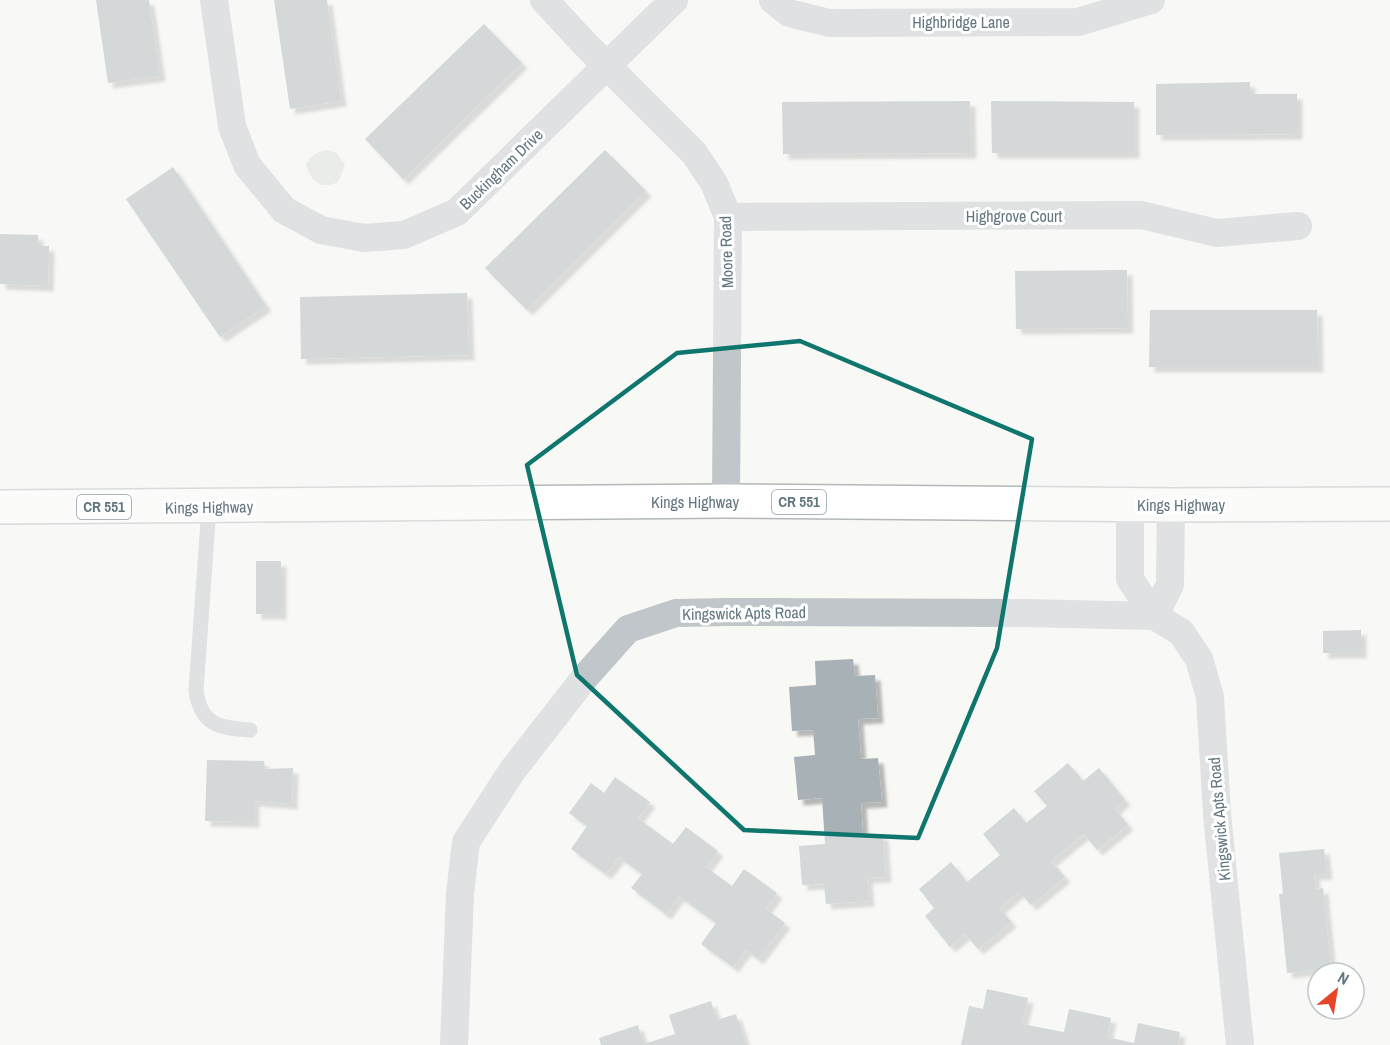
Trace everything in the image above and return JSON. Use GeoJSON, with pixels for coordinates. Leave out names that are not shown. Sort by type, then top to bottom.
{"type":"FeatureCollection","features":[{"type":"Feature","properties":{"kind":"main road","name":"Kings Highway"},"geometry":{"type":"LineString","coordinates":[[0,507],[726,501],[1130,505],[1390,504]]}},
{"type":"Feature","properties":{"kind":"street","name":"Buckingham Drive"},"geometry":{"type":"LineString","coordinates":[[214,0],[232,126],[247,165],[284,210],[321,230],[364,238],[404,235],[457,212],[674,0]]}},
{"type":"Feature","properties":{"kind":"street","name":"Moore Road"},"geometry":{"type":"LineString","coordinates":[[544,0],[694,153],[714,183],[728,216],[726,501]]}},
{"type":"Feature","properties":{"kind":"street","name":"Highbridge Lane"},"geometry":{"type":"LineString","coordinates":[[773,0],[789,13],[829,23],[1078,22],[1151,0]]}},
{"type":"Feature","properties":{"kind":"street","name":"Highgrove Court"},"geometry":{"type":"LineString","coordinates":[[728,216],[1141,215],[1216,233],[1298,226]]}},
{"type":"Feature","properties":{"kind":"street","name":"Kingswick Apts Road"},"geometry":{"type":"LineString","coordinates":[[1130,505],[1130,579],[1154,616],[1181,632],[1199,659],[1210,697],[1217,814],[1240,1045]]}},
{"type":"Feature","properties":{"kind":"street"},"geometry":{"type":"LineString","coordinates":[[1154,616],[1170,585],[1171,505]]}},
{"type":"Feature","properties":{"kind":"street","name":"Kingswick Apts Road"},"geometry":{"type":"LineString","coordinates":[[454,1045],[460,894],[466,842],[512,771],[586,676],[628,629],[676,613],[1026,613],[1154,616]]}},
{"type":"Feature","properties":{"kind":"lane"},"geometry":{"type":"LineString","coordinates":[[209,507],[196,691],[198,705],[205,717],[214,724],[249,730]]}},
{"type":"Feature","properties":{"kind":"highlighted area"},"geometry":{"type":"Polygon","coordinates":[[[800,341],[1032,439],[997,648],[918,838],[744,830],[577,675],[527,465],[677,353],[800,341]]]}},
{"type":"Feature","properties":{"kind":"shaded area"},"geometry":{"type":"Polygon","coordinates":[[[327,150],[337,153],[345,165],[338,182],[322,185],[314,180],[306,165],[314,154],[327,150]]]}},
{"type":"Feature","properties":{"kind":"building"},"geometry":{"type":"Polygon","coordinates":[[[96,0],[149,0],[160,76],[108,83],[96,0]]]}},
{"type":"Feature","properties":{"kind":"building"},"geometry":{"type":"Polygon","coordinates":[[[274,0],[327,0],[341,101],[290,109],[274,0]]]}},
{"type":"Feature","properties":{"kind":"building"},"geometry":{"type":"Polygon","coordinates":[[[484,24],[522,63],[403,179],[365,139],[484,24]]]}},
{"type":"Feature","properties":{"kind":"building"},"geometry":{"type":"Polygon","coordinates":[[[1250,82],[1250,94],[1297,94],[1297,134],[1156,135],[1156,84],[1250,82]]]}},
{"type":"Feature","properties":{"kind":"building"},"geometry":{"type":"Polygon","coordinates":[[[970,101],[971,153],[783,154],[782,102],[970,101]]]}},
{"type":"Feature","properties":{"kind":"building"},"geometry":{"type":"Polygon","coordinates":[[[991,101],[1134,102],[1134,153],[992,153],[991,101]]]}},
{"type":"Feature","properties":{"kind":"building"},"geometry":{"type":"Polygon","coordinates":[[[605,150],[646,191],[527,310],[485,268],[605,150]]]}},
{"type":"Feature","properties":{"kind":"building"},"geometry":{"type":"Polygon","coordinates":[[[173,167],[266,306],[220,337],[126,199],[173,167]]]}},
{"type":"Feature","properties":{"kind":"building"},"geometry":{"type":"Polygon","coordinates":[[[0,234],[38,235],[38,246],[49,246],[48,286],[0,284],[0,234]]]}},
{"type":"Feature","properties":{"kind":"building"},"geometry":{"type":"Polygon","coordinates":[[[1127,270],[1128,328],[1016,329],[1015,271],[1127,270]]]}},
{"type":"Feature","properties":{"kind":"building"},"geometry":{"type":"Polygon","coordinates":[[[467,293],[469,355],[301,359],[300,297],[467,293]]]}},
{"type":"Feature","properties":{"kind":"building"},"geometry":{"type":"Polygon","coordinates":[[[1150,310],[1317,310],[1318,367],[1149,367],[1150,310]]]}},
{"type":"Feature","properties":{"kind":"building"},"geometry":{"type":"Polygon","coordinates":[[[256,561],[281,561],[281,614],[256,614],[256,561]]]}},
{"type":"Feature","properties":{"kind":"building"},"geometry":{"type":"Polygon","coordinates":[[[1361,630],[1361,653],[1323,653],[1323,631],[1361,630]]]}},
{"type":"Feature","properties":{"kind":"building"},"geometry":{"type":"Polygon","coordinates":[[[853,659],[855,676],[875,675],[878,718],[858,719],[861,759],[878,758],[882,802],[861,803],[863,835],[883,834],[886,877],[867,878],[869,901],[826,904],[824,884],[802,885],[799,846],[825,844],[822,798],[798,800],[794,757],[815,755],[813,730],[792,731],[789,687],[816,685],[815,661],[853,659]]]}},
{"type":"Feature","properties":{"kind":"building"},"geometry":{"type":"Polygon","coordinates":[[[207,760],[264,761],[265,769],[293,768],[292,804],[254,801],[254,822],[205,821],[207,760]]]}},
{"type":"Feature","properties":{"kind":"building"},"geometry":{"type":"Polygon","coordinates":[[[1068,763],[1083,781],[1099,768],[1125,800],[1115,809],[1128,825],[1097,850],[1084,834],[1051,861],[1065,877],[1031,905],[1019,892],[1000,908],[1011,922],[978,949],[965,934],[950,947],[925,916],[934,908],[919,889],[951,862],[967,882],[1000,855],[983,834],[1014,808],[1026,823],[1047,806],[1034,791],[1068,763]]]}},
{"type":"Feature","properties":{"kind":"building"},"geometry":{"type":"Polygon","coordinates":[[[615,777],[650,802],[638,818],[673,844],[686,827],[718,851],[706,867],[732,886],[744,869],[777,893],[766,909],[785,923],[758,959],[746,950],[733,967],[701,944],[716,923],[679,896],[666,914],[631,888],[642,874],[619,857],[606,874],[571,849],[587,826],[569,813],[591,783],[604,793],[615,777]]]}},
{"type":"Feature","properties":{"kind":"building"},"geometry":{"type":"Polygon","coordinates":[[[1324,849],[1327,874],[1314,875],[1316,889],[1323,888],[1330,961],[1306,961],[1306,971],[1287,973],[1279,894],[1283,894],[1279,853],[1324,849]]]}},
{"type":"Feature","properties":{"kind":"building"},"geometry":{"type":"Polygon","coordinates":[[[987,989],[1028,998],[1022,1024],[1064,1032],[1069,1009],[1111,1018],[1107,1037],[1134,1043],[1138,1023],[1180,1032],[1178,1045],[961,1045],[969,1006],[983,1009],[987,989]]]}},
{"type":"Feature","properties":{"kind":"building"},"geometry":{"type":"Polygon","coordinates":[[[711,1001],[717,1020],[736,1014],[746,1045],[601,1045],[599,1038],[638,1025],[644,1044],[675,1034],[669,1015],[711,1001]]]}}]}
